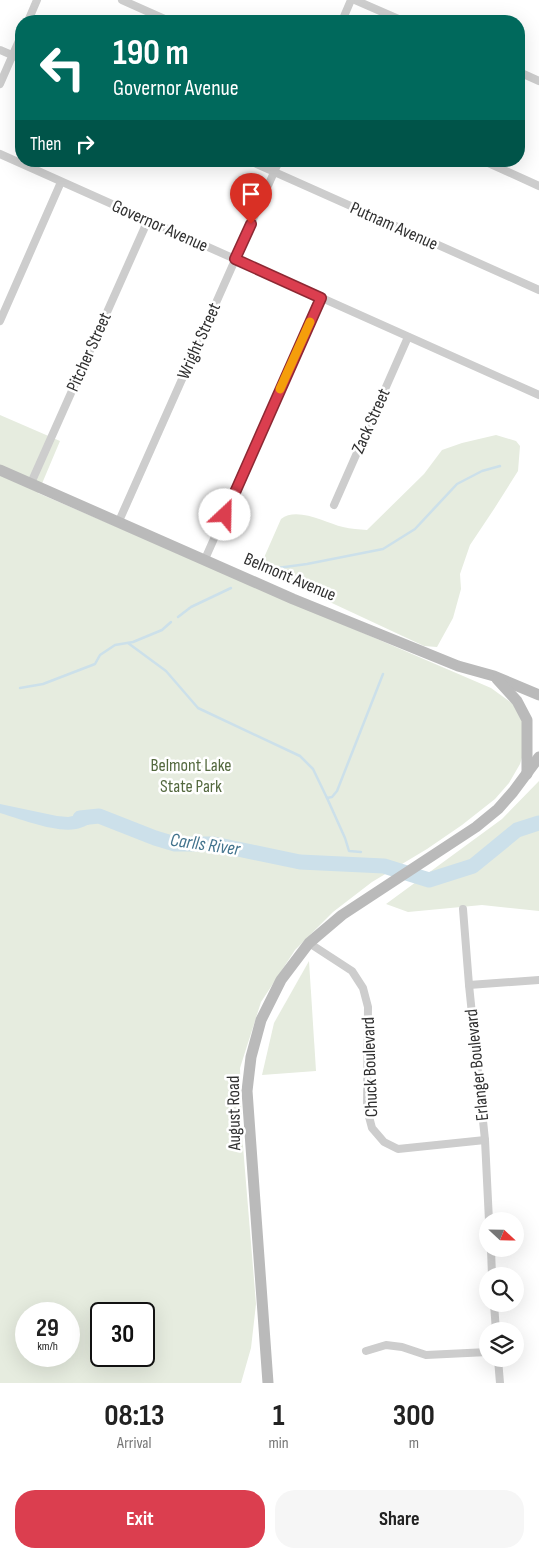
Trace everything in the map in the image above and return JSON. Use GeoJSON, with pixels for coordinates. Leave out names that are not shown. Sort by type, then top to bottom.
{"type":"FeatureCollection","features":[{"type":"Feature","properties":{"kind":"street"},"geometry":{"type":"LineString","coordinates":[[31,15],[37,0]]}},
{"type":"Feature","properties":{"kind":"street"},"geometry":{"type":"LineString","coordinates":[[122,0],[156,15]]}},
{"type":"Feature","properties":{"kind":"street"},"geometry":{"type":"LineString","coordinates":[[345,15],[351,0]]}},
{"type":"Feature","properties":{"kind":"street"},"geometry":{"type":"LineString","coordinates":[[355,0],[389,15]]}},
{"type":"Feature","properties":{"kind":"street"},"geometry":{"type":"LineString","coordinates":[[0,50],[13,56]]}},
{"type":"Feature","properties":{"kind":"street"},"geometry":{"type":"LineString","coordinates":[[0,84],[15,51]]}},
{"type":"Feature","properties":{"kind":"street"},"geometry":{"type":"LineString","coordinates":[[525,75],[539,81]]}},
{"type":"Feature","properties":{"kind":"street","name":"Governor Avenue"},"geometry":{"type":"LineString","coordinates":[[0,154],[15,161]]}},
{"type":"Feature","properties":{"kind":"street","name":"Governor Avenue"},"geometry":{"type":"LineString","coordinates":[[28,167],[539,395]]}},
{"type":"Feature","properties":{"kind":"street","name":"Putnam Avenue"},"geometry":{"type":"LineString","coordinates":[[263,167],[539,290]]}},
{"type":"Feature","properties":{"kind":"street","name":"Wright Street"},"geometry":{"type":"LineString","coordinates":[[119,522],[276,167]]}},
{"type":"Feature","properties":{"kind":"street"},"geometry":{"type":"LineString","coordinates":[[497,167],[539,186]]}},
{"type":"Feature","properties":{"kind":"street"},"geometry":{"type":"LineString","coordinates":[[0,321],[61,182]]}},
{"type":"Feature","properties":{"kind":"street","name":"Pitcher Street"},"geometry":{"type":"LineString","coordinates":[[31,483],[148,220]]}},
{"type":"Feature","properties":{"kind":"street"},"geometry":{"type":"LineString","coordinates":[[205,559],[321,298]]}},
{"type":"Feature","properties":{"kind":"street","name":"Zack Street"},"geometry":{"type":"LineString","coordinates":[[334,505],[408,337]]}},
{"type":"Feature","properties":{"kind":"street","name":"Belmont Avenue"},"geometry":{"type":"LineString","coordinates":[[0,462],[31,483]]}},
{"type":"Feature","properties":{"kind":"street","name":"Belmont Avenue"},"geometry":{"type":"LineString","coordinates":[[0,470],[294,598],[458,666],[494,676],[539,695]]}},
{"type":"Feature","properties":{"kind":"street"},"geometry":{"type":"LineString","coordinates":[[494,676],[517,701],[528,720],[527,774]]}},
{"type":"Feature","properties":{"kind":"street","name":"August Road"},"geometry":{"type":"LineString","coordinates":[[268,1383],[247,1091],[252,1057],[261,1020],[281,980],[309,944],[342,915],[468,833],[498,809],[539,758]]}},
{"type":"Feature","properties":{"kind":"street","name":"Erlanger Boulevard"},"geometry":{"type":"LineString","coordinates":[[463,909],[485,1140],[489,1212]]}},
{"type":"Feature","properties":{"kind":"street","name":"Chuck Boulevard"},"geometry":{"type":"LineString","coordinates":[[309,944],[352,971],[364,988],[368,1007],[367,1110],[372,1128],[384,1142],[398,1149],[485,1140]]}},
{"type":"Feature","properties":{"kind":"street"},"geometry":{"type":"LineString","coordinates":[[469,985],[539,980]]}},
{"type":"Feature","properties":{"kind":"street"},"geometry":{"type":"LineString","coordinates":[[366,1352],[386,1345],[402,1347],[426,1355],[479,1352]]}},
{"type":"Feature","properties":{"kind":"street"},"geometry":{"type":"LineString","coordinates":[[499,1367],[500,1383]]}},
{"type":"Feature","properties":{"kind":"green space","name":"Belmont Lake State Park"},"geometry":{"type":"Polygon","coordinates":[[[0,415],[60,441],[38,493],[491,688],[513,704],[523,723],[525,748],[520,764],[509,783],[495,799],[462,825],[427,849],[372,882],[333,912],[295,950],[261,1002],[240,1068],[242,1134],[256,1304],[251,1348],[241,1383],[0,1383],[0,415]]]}},
{"type":"Feature","properties":{"kind":"green space"},"geometry":{"type":"Polygon","coordinates":[[[496,435],[516,441],[520,446],[518,471],[470,545],[460,574],[461,589],[453,618],[437,647],[424,646],[259,569],[281,519],[288,515],[303,515],[343,527],[367,530],[424,474],[442,450],[496,435]]]}},
{"type":"Feature","properties":{"kind":"green space"},"geometry":{"type":"Polygon","coordinates":[[[539,781],[539,911],[482,905],[408,912],[386,904],[502,819],[539,781]]]}},
{"type":"Feature","properties":{"kind":"green space"},"geometry":{"type":"Polygon","coordinates":[[[309,961],[316,1071],[262,1075],[274,1023],[309,961]]]}},
{"type":"Feature","properties":{"kind":"water"},"geometry":{"type":"Polygon","coordinates":[[[0,804],[68,817],[100,812],[97,820],[84,827],[68,830],[38,825],[0,813],[0,804]]]}},
{"type":"Feature","properties":{"kind":"waterway"},"geometry":{"type":"LineString","coordinates":[[270,569],[307,564],[383,549],[415,529],[457,484],[482,471],[500,466]]}},
{"type":"Feature","properties":{"kind":"waterway"},"geometry":{"type":"LineString","coordinates":[[178,617],[191,607],[231,588]]}},
{"type":"Feature","properties":{"kind":"waterway"},"geometry":{"type":"LineString","coordinates":[[20,688],[43,684],[95,664],[100,655],[115,645],[133,642],[162,630],[171,622]]}},
{"type":"Feature","properties":{"kind":"waterway"},"geometry":{"type":"LineString","coordinates":[[128,643],[166,671],[198,708],[300,756],[313,769],[327,798],[332,797],[337,791],[383,674]]}},
{"type":"Feature","properties":{"kind":"waterway"},"geometry":{"type":"LineString","coordinates":[[327,798],[349,851],[361,852]]}},
{"type":"Feature","properties":{"kind":"waterway","name":"Carlls River"},"geometry":{"type":"LineString","coordinates":[[80,818],[99,816],[175,844],[214,844],[300,862],[384,866],[429,880],[473,866],[517,830],[539,823]]}},
{"type":"Feature","properties":{"kind":"slow traffic"},"geometry":{"type":"LineString","coordinates":[[280,389],[310,322]]}},
{"type":"Feature","properties":{"kind":"route"},"geometry":{"type":"LineString","coordinates":[[225,515],[321,298],[235,259],[251,224]]}}]}
